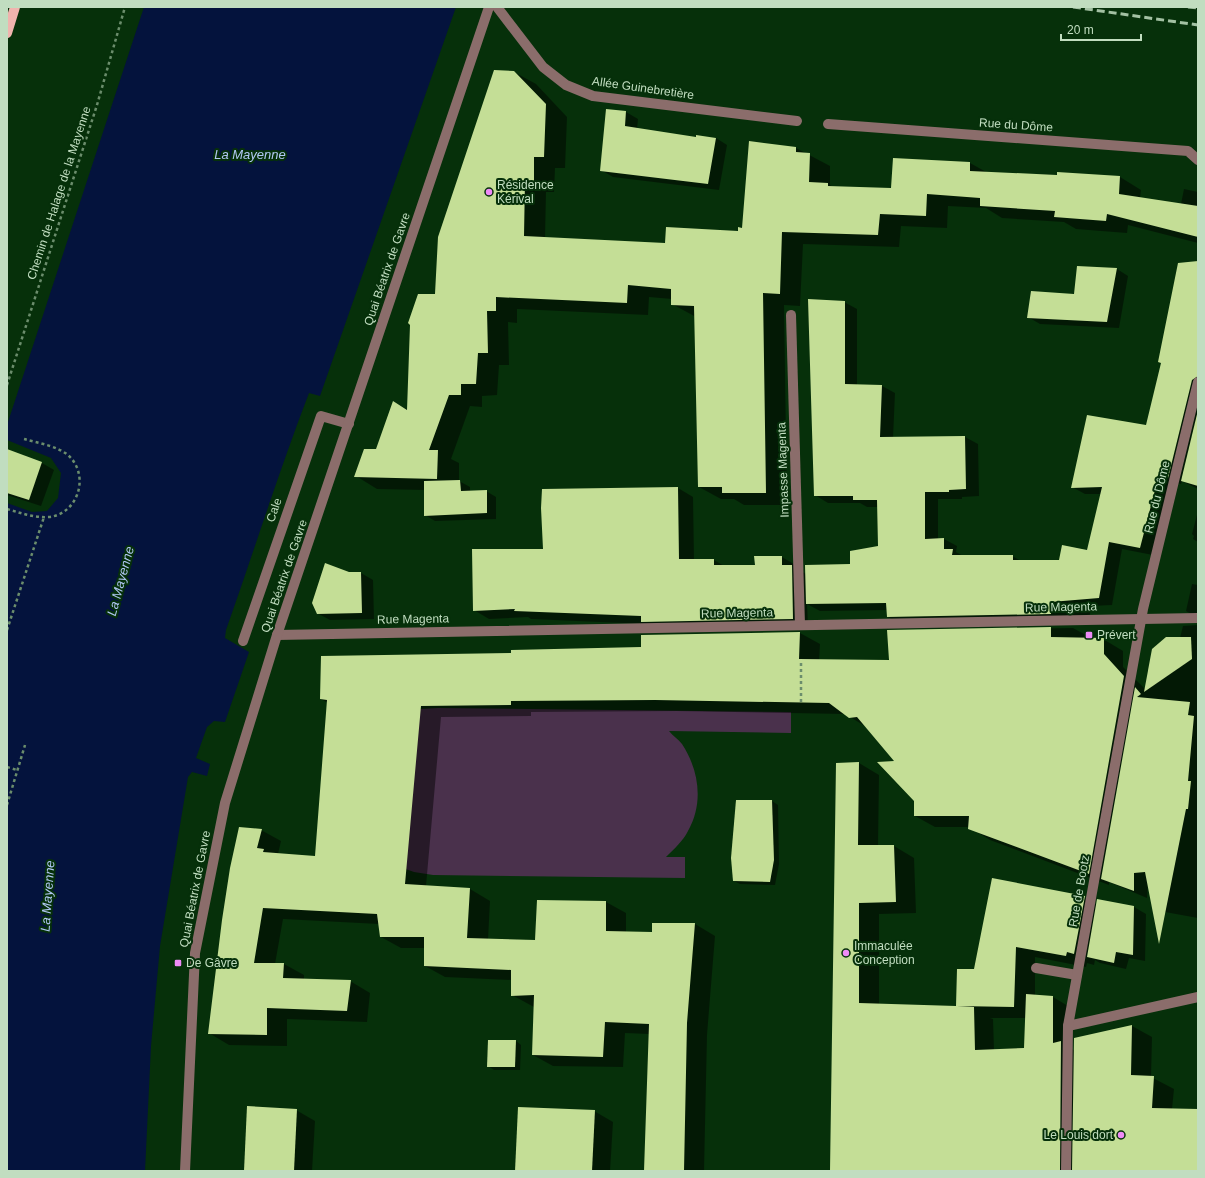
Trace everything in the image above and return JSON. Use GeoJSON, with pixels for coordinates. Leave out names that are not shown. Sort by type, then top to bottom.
{"type":"FeatureCollection","features":[{"type":"Feature","properties":{"kind":"main road"},"geometry":{"type":"LineString","coordinates":[[7,33],[15,7]]}},
{"type":"Feature","properties":{"kind":"street","name":"Quai Béatrix de Gavre"},"geometry":{"type":"LineString","coordinates":[[185,1171],[195,953],[225,803],[277,635],[489,7]]}},
{"type":"Feature","properties":{"kind":"street","name":"Allée Guinebretière"},"geometry":{"type":"LineString","coordinates":[[497,7],[543,67],[566,85],[593,96],[797,121]]}},
{"type":"Feature","properties":{"kind":"street","name":"Rue du Dôme"},"geometry":{"type":"LineString","coordinates":[[828,124],[1188,151],[1198,160]]}},
{"type":"Feature","properties":{"kind":"street","name":"Impasse Magenta"},"geometry":{"type":"LineString","coordinates":[[791,315],[800,625]]}},
{"type":"Feature","properties":{"kind":"street","name":"Rue du Dôme"},"geometry":{"type":"LineString","coordinates":[[1141,618],[1198,382]]}},
{"type":"Feature","properties":{"kind":"street","name":"Cale"},"geometry":{"type":"LineString","coordinates":[[243,640],[321,416],[349,424]]}},
{"type":"Feature","properties":{"kind":"street","name":"Rue de Bootz"},"geometry":{"type":"LineString","coordinates":[[1066,1171],[1068,1026],[1141,618]]}},
{"type":"Feature","properties":{"kind":"street","name":"Rue Magenta"},"geometry":{"type":"LineString","coordinates":[[277,635],[1198,618]]}},
{"type":"Feature","properties":{"kind":"street"},"geometry":{"type":"LineString","coordinates":[[1036,968],[1077,975]]}},
{"type":"Feature","properties":{"kind":"street"},"geometry":{"type":"LineString","coordinates":[[1068,1026],[1198,997]]}},
{"type":"Feature","properties":{"kind":"path","name":"Chemin de Halage de la Mayenne"},"geometry":{"type":"LineString","coordinates":[[7,385],[97,105],[125,7]]}},
{"type":"Feature","properties":{"kind":"path"},"geometry":{"type":"LineString","coordinates":[[7,509],[30,516],[44,517],[61,513],[71,506],[77,497],[80,486],[80,475],[76,465],[69,456],[59,450],[24,439]]}},
{"type":"Feature","properties":{"kind":"path"},"geometry":{"type":"LineString","coordinates":[[7,630],[44,517]]}},
{"type":"Feature","properties":{"kind":"path"},"geometry":{"type":"LineString","coordinates":[[801,663],[801,702]]}},
{"type":"Feature","properties":{"kind":"path"},"geometry":{"type":"LineString","coordinates":[[7,805],[25,745]]}},
{"type":"Feature","properties":{"kind":"path"},"geometry":{"type":"LineString","coordinates":[[7,767],[17,770]]}},
{"type":"Feature","properties":{"kind":"shaded area"},"geometry":{"type":"Polygon","coordinates":[[[420,709],[791,712],[791,733],[669,731],[682,744],[688,754],[696,776],[698,798],[693,820],[684,838],[666,857],[685,857],[685,878],[433,875],[414,872],[397,866],[420,709]]]}},
{"type":"Feature","properties":{"kind":"water","name":"La Mayenne"},"geometry":{"type":"Polygon","coordinates":[[[144,7],[456,7],[320,396],[309,393],[226,630],[225,638],[249,652],[225,722],[214,721],[207,727],[196,758],[210,764],[207,776],[192,772],[188,777],[160,946],[151,1046],[145,1171],[7,1171],[7,503],[32,512],[47,511],[58,498],[61,473],[51,458],[7,440],[7,425],[144,7]]]}},
{"type":"Feature","properties":{"kind":"building"},"geometry":{"type":"Polygon","coordinates":[[[494,70],[514,71],[546,104],[544,157],[534,157],[534,181],[525,180],[524,236],[665,243],[666,227],[738,231],[738,227],[742,228],[749,141],[796,147],[796,152],[810,153],[809,182],[828,183],[828,186],[891,188],[893,158],[970,162],[970,171],[1057,175],[1057,172],[1120,176],[1119,194],[1198,206],[1198,237],[1107,214],[1106,221],[1054,217],[1055,211],[980,206],[980,198],[927,194],[926,216],[880,214],[878,235],[782,232],[780,294],[763,293],[766,493],[722,493],[722,487],[698,487],[694,306],[671,305],[671,289],[628,285],[627,303],[496,297],[496,311],[487,311],[488,353],[478,353],[476,384],[461,384],[461,395],[449,395],[429,450],[438,450],[437,479],[354,477],[364,449],[376,449],[393,401],[407,410],[410,325],[408,323],[418,294],[435,294],[438,237],[494,70]]]}},
{"type":"Feature","properties":{"kind":"building"},"geometry":{"type":"Polygon","coordinates":[[[606,109],[626,111],[625,126],[696,137],[696,135],[716,138],[708,184],[600,171],[606,109]]]}},
{"type":"Feature","properties":{"kind":"building"},"geometry":{"type":"Polygon","coordinates":[[[1198,261],[1198,376],[1192,380],[1168,478],[1159,475],[1140,548],[1109,542],[1099,598],[1051,602],[1051,614],[887,617],[886,603],[806,604],[805,565],[850,564],[850,551],[878,546],[877,500],[853,500],[853,496],[814,496],[808,299],[845,301],[845,384],[882,385],[880,437],[965,436],[966,489],[949,490],[949,492],[925,492],[925,539],[944,538],[944,549],[953,549],[952,555],[1013,555],[1013,560],[1059,560],[1062,545],[1087,550],[1102,487],[1071,488],[1087,415],[1146,425],[1161,363],[1158,362],[1178,263],[1198,261]]]}},
{"type":"Feature","properties":{"kind":"building"},"geometry":{"type":"Polygon","coordinates":[[[1077,266],[1117,268],[1107,322],[1027,318],[1031,291],[1074,294],[1077,266]]]}},
{"type":"Feature","properties":{"kind":"building"},"geometry":{"type":"Polygon","coordinates":[[[1198,410],[1198,486],[1181,481],[1198,410]]]}},
{"type":"Feature","properties":{"kind":"building"},"geometry":{"type":"Polygon","coordinates":[[[7,449],[42,462],[29,500],[7,493],[7,449]]]}},
{"type":"Feature","properties":{"kind":"building"},"geometry":{"type":"Polygon","coordinates":[[[460,480],[461,491],[487,490],[487,513],[424,516],[424,481],[460,480]]]}},
{"type":"Feature","properties":{"kind":"building"},"geometry":{"type":"Polygon","coordinates":[[[678,487],[679,559],[714,559],[714,565],[755,565],[754,556],[782,556],[782,565],[792,565],[793,619],[641,622],[641,616],[514,611],[515,609],[473,611],[472,549],[543,549],[541,508],[542,489],[678,487]]]}},
{"type":"Feature","properties":{"kind":"building"},"geometry":{"type":"Polygon","coordinates":[[[325,563],[349,572],[361,572],[362,613],[317,614],[312,603],[325,563]]]}},
{"type":"Feature","properties":{"kind":"building"},"geometry":{"type":"Polygon","coordinates":[[[1051,627],[1051,637],[1104,638],[1104,654],[1124,676],[1089,874],[968,829],[969,816],[914,816],[914,801],[877,762],[894,761],[857,717],[849,718],[829,703],[655,700],[511,701],[511,705],[421,706],[405,884],[470,888],[467,938],[535,940],[537,900],[606,901],[606,931],[652,932],[652,923],[695,923],[687,1023],[684,1171],[644,1171],[649,1024],[605,1022],[603,1057],[532,1055],[534,995],[511,996],[511,970],[424,966],[424,937],[380,937],[377,914],[263,908],[254,963],[284,963],[283,978],[351,980],[347,1011],[267,1008],[267,1035],[208,1034],[222,920],[230,868],[239,827],[262,829],[257,848],[264,849],[263,852],[315,856],[327,700],[320,699],[321,656],[511,653],[511,650],[641,647],[641,635],[800,632],[799,659],[889,660],[887,630],[1051,627]]]}},
{"type":"Feature","properties":{"kind":"building"},"geometry":{"type":"Polygon","coordinates":[[[1166,637],[1191,637],[1192,659],[1144,692],[1152,649],[1166,637]]]}},
{"type":"Feature","properties":{"kind":"building"},"geometry":{"type":"Polygon","coordinates":[[[1135,687],[1141,694],[1137,697],[1190,702],[1188,715],[1194,716],[1188,781],[1191,781],[1188,809],[1186,809],[1159,944],[1145,872],[1134,873],[1134,891],[1101,879],[1135,687]]]}},
{"type":"Feature","properties":{"kind":"building"},"geometry":{"type":"Polygon","coordinates":[[[859,762],[858,845],[894,845],[896,902],[859,903],[859,1003],[956,1006],[957,969],[974,969],[992,878],[1085,896],[1074,954],[1067,952],[1066,956],[1016,947],[1014,1007],[957,1006],[974,1007],[975,1050],[1024,1048],[1026,994],[1053,996],[1053,1043],[1061,1041],[1060,1171],[830,1171],[836,763],[859,762]]]}},
{"type":"Feature","properties":{"kind":"building"},"geometry":{"type":"Polygon","coordinates":[[[736,800],[772,800],[774,860],[770,882],[733,881],[731,858],[736,800]]]}},
{"type":"Feature","properties":{"kind":"building"},"geometry":{"type":"Polygon","coordinates":[[[1097,899],[1134,906],[1133,955],[1116,952],[1114,963],[1087,957],[1097,899]]]}},
{"type":"Feature","properties":{"kind":"building"},"geometry":{"type":"Polygon","coordinates":[[[1132,1025],[1131,1075],[1154,1076],[1152,1108],[1198,1109],[1198,1171],[1072,1171],[1074,1038],[1132,1025]]]}},
{"type":"Feature","properties":{"kind":"building"},"geometry":{"type":"Polygon","coordinates":[[[488,1040],[516,1040],[515,1067],[487,1067],[488,1040]]]}},
{"type":"Feature","properties":{"kind":"building"},"geometry":{"type":"Polygon","coordinates":[[[247,1106],[297,1109],[294,1171],[244,1171],[247,1106]]]}},
{"type":"Feature","properties":{"kind":"building"},"geometry":{"type":"Polygon","coordinates":[[[518,1107],[595,1110],[592,1171],[515,1171],[518,1107]]]}},
{"type":"Feature","properties":{"kind":"railway"},"geometry":{"type":"LineString","coordinates":[[1073,7],[1198,25]]}},
{"type":"Feature","properties":{"kind":"railway"},"geometry":{"type":"LineString","coordinates":[[1188,7],[1198,8]]}},
{"type":"Feature","properties":{"kind":"place","name":"Résidence Kérival"},"geometry":{"type":"Point","coordinates":[489,192]}},
{"type":"Feature","properties":{"kind":"place","name":"Prévert"},"geometry":{"type":"Point","coordinates":[1089,635]}},
{"type":"Feature","properties":{"kind":"place","name":"Immaculée Conception"},"geometry":{"type":"Point","coordinates":[846,953]}},
{"type":"Feature","properties":{"kind":"place","name":"De Gâvre"},"geometry":{"type":"Point","coordinates":[178,963]}},
{"type":"Feature","properties":{"kind":"place","name":"Le Louis dort"},"geometry":{"type":"Point","coordinates":[1121,1135]}}]}
